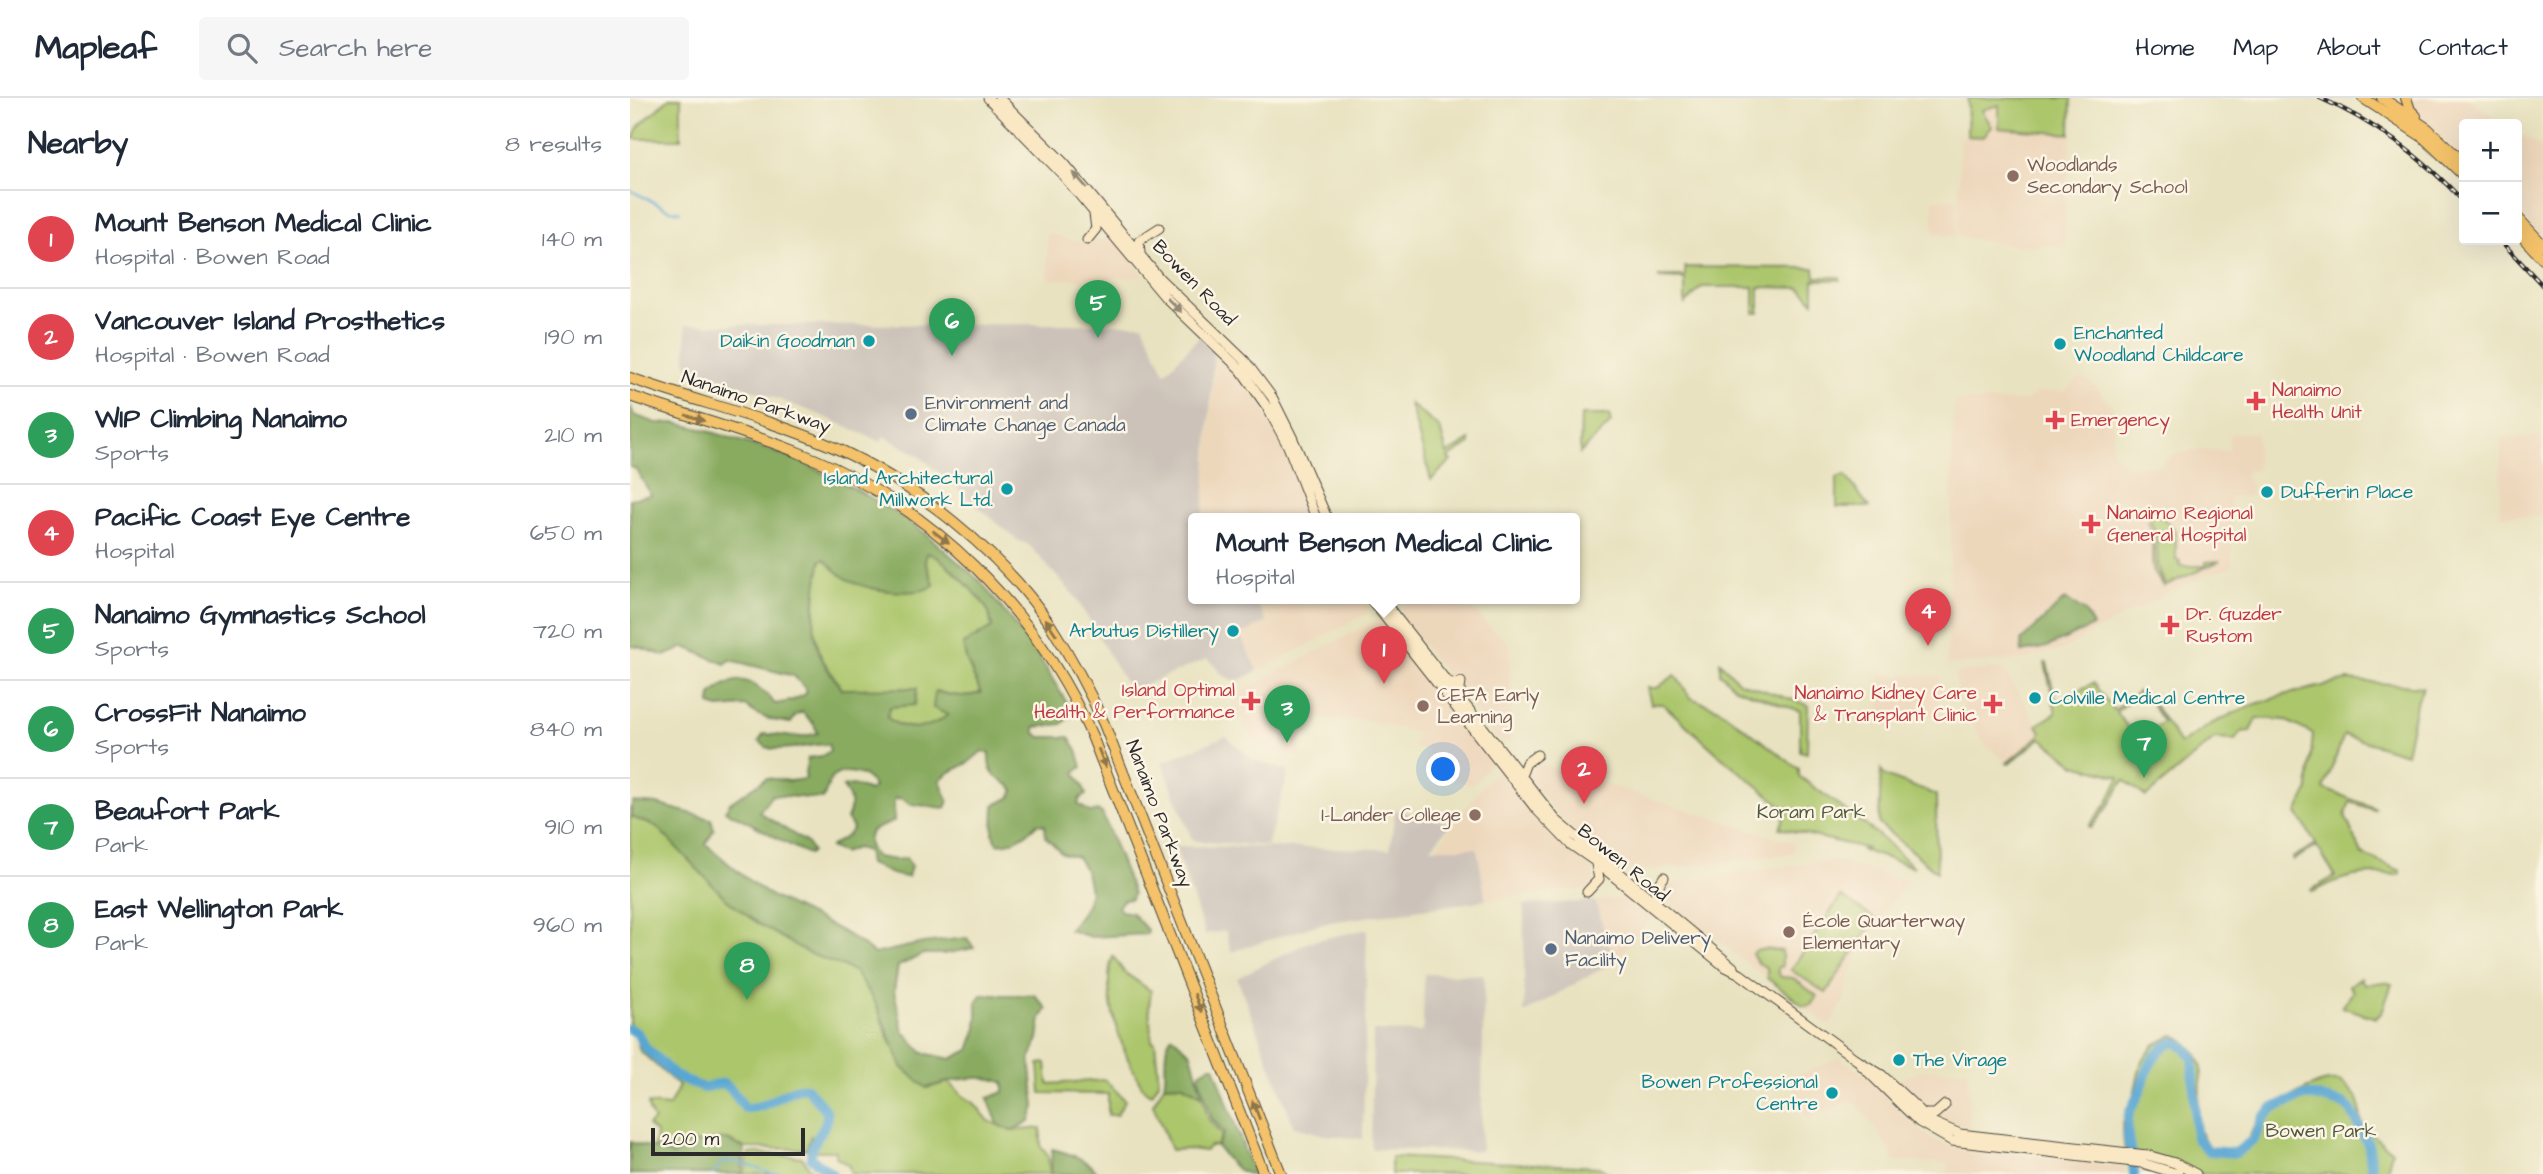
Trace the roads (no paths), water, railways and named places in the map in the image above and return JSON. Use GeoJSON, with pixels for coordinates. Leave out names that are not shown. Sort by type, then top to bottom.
{"type":"FeatureCollection","features":[{"type":"Feature","properties":{"kind":"main road","name":"Bowen Road"},"geometry":{"type":"LineString","coordinates":[[988,98],[1061,173],[1164,296],[1246,377],[1267,407],[1287,446],[1314,513]]}},
{"type":"Feature","properties":{"kind":"main road","name":"Bowen Road"},"geometry":{"type":"LineString","coordinates":[[999,98],[1065,164],[1160,279],[1245,361],[1272,397],[1325,513]]}},
{"type":"Feature","properties":{"kind":"main road"},"geometry":{"type":"LineString","coordinates":[[2363,98],[2423,137],[2459,171]]}},
{"type":"Feature","properties":{"kind":"main road"},"geometry":{"type":"LineString","coordinates":[[2382,98],[2428,130]]}},
{"type":"Feature","properties":{"kind":"main road"},"geometry":{"type":"LineString","coordinates":[[2383,110],[2398,108],[2405,98]]}},
{"type":"Feature","properties":{"kind":"main road"},"geometry":{"type":"LineString","coordinates":[[2405,98],[2410,110],[2459,158]]}},
{"type":"Feature","properties":{"kind":"main road"},"geometry":{"type":"LineString","coordinates":[[1087,240],[1096,229],[1096,217],[1091,209]]}},
{"type":"Feature","properties":{"kind":"main road"},"geometry":{"type":"LineString","coordinates":[[2522,223],[2543,246]]}},
{"type":"Feature","properties":{"kind":"main road"},"geometry":{"type":"LineString","coordinates":[[1141,255],[1139,242],[1159,228]]}},
{"type":"Feature","properties":{"kind":"main road"},"geometry":{"type":"LineString","coordinates":[[2522,229],[2532,240],[2543,246]]}},
{"type":"Feature","properties":{"kind":"main road"},"geometry":{"type":"LineString","coordinates":[[2522,236],[2543,259]]}},
{"type":"Feature","properties":{"kind":"main road","name":"Nanaimo Parkway"},"geometry":{"type":"LineString","coordinates":[[630,378],[779,425],[834,447],[885,474],[932,505],[975,540],[1050,624],[1104,724],[1281,1174]]}},
{"type":"Feature","properties":{"kind":"main road","name":"Nanaimo Parkway"},"geometry":{"type":"LineString","coordinates":[[630,396],[801,453],[854,477],[883,494],[953,545],[983,573],[1028,626],[1060,673],[1092,736],[1264,1174]]}},
{"type":"Feature","properties":{"kind":"main road","name":"Bowen Road"},"geometry":{"type":"LineString","coordinates":[[1375,604],[1552,827],[1724,966],[1740,974],[1857,1060],[1882,1075],[1936,1125],[1959,1134],[2120,1156]]}},
{"type":"Feature","properties":{"kind":"main road","name":"Bowen Road"},"geometry":{"type":"LineString","coordinates":[[1386,604],[1565,828],[1626,876],[1740,974]]}},
{"type":"Feature","properties":{"kind":"main road"},"geometry":{"type":"LineString","coordinates":[[1463,717],[1477,728],[1488,742],[1497,746]]}},
{"type":"Feature","properties":{"kind":"main road"},"geometry":{"type":"LineString","coordinates":[[1521,776],[1526,763],[1537,755]]}},
{"type":"Feature","properties":{"kind":"main road"},"geometry":{"type":"LineString","coordinates":[[1500,764],[1508,766],[1522,783],[1533,791]]}},
{"type":"Feature","properties":{"kind":"main road"},"geometry":{"type":"LineString","coordinates":[[1587,892],[1598,879],[1599,872],[1595,862]]}},
{"type":"Feature","properties":{"kind":"main road"},"geometry":{"type":"LineString","coordinates":[[1657,904],[1656,889],[1664,877]]}},
{"type":"Feature","properties":{"kind":"main road","name":"Bowen Road"},"geometry":{"type":"LineString","coordinates":[[1857,1060],[1919,1122],[1952,1141],[2166,1159],[2196,1174]]}},
{"type":"Feature","properties":{"kind":"main road"},"geometry":{"type":"LineString","coordinates":[[1922,1114],[1935,1114],[1945,1105]]}},
{"type":"Feature","properties":{"kind":"main road","name":"Bowen Road"},"geometry":{"type":"LineString","coordinates":[[2134,1157],[2178,1174]]}},
{"type":"Feature","properties":{"kind":"waterway"},"geometry":{"type":"LineString","coordinates":[[630,190],[667,209],[680,212]]}},
{"type":"Feature","properties":{"kind":"waterway"},"geometry":{"type":"LineString","coordinates":[[630,1029],[637,1033],[646,1048],[675,1076],[703,1088],[723,1083],[745,1108],[754,1108],[793,1090],[807,1088],[827,1112],[811,1158],[832,1174]]}},
{"type":"Feature","properties":{"kind":"waterway"},"geometry":{"type":"LineString","coordinates":[[2134,1174],[2128,1133],[2130,1112],[2155,1056],[2167,1045],[2175,1042],[2185,1047],[2193,1058],[2196,1138],[2209,1151],[2236,1153],[2254,1139],[2263,1118],[2273,1108],[2304,1096],[2314,1096],[2344,1104],[2351,1110],[2369,1146],[2372,1174]]}},
{"type":"Feature","properties":{"kind":"waterway"},"geometry":{"type":"LineString","coordinates":[[713,1174],[722,1162],[742,1163],[771,1173],[798,1174]]}},
{"type":"Feature","properties":{"kind":"railway"},"geometry":{"type":"LineString","coordinates":[[2320,98],[2360,118],[2397,142],[2459,197]]}},
{"type":"Feature","properties":{"kind":"railway"},"geometry":{"type":"LineString","coordinates":[[2505,245],[2543,286]]}},
{"type":"Feature","properties":{"kind":"place","name":"Woodlands Secondary School"},"geometry":{"type":"Point","coordinates":[2013,176]}},
{"type":"Feature","properties":{"kind":"place","name":"Nanaimo Gymnastics School"},"geometry":{"type":"Point","coordinates":[1098,338]}},
{"type":"Feature","properties":{"kind":"place","name":"Daikin Goodman"},"geometry":{"type":"Point","coordinates":[869,341]}},
{"type":"Feature","properties":{"kind":"place","name":"Enchanted Woodland Childcare"},"geometry":{"type":"Point","coordinates":[2060,344]}},
{"type":"Feature","properties":{"kind":"place","name":"CrossFit Nanaimo"},"geometry":{"type":"Point","coordinates":[952,356]}},
{"type":"Feature","properties":{"kind":"place","name":"Nanaimo Health Unit"},"geometry":{"type":"Point","coordinates":[2256,401]}},
{"type":"Feature","properties":{"kind":"place","name":"Environment and Climate Change Canada"},"geometry":{"type":"Point","coordinates":[911,414]}},
{"type":"Feature","properties":{"kind":"place","name":"Emergency"},"geometry":{"type":"Point","coordinates":[2055,420]}},
{"type":"Feature","properties":{"kind":"place","name":"Island Architectural Millwork Ltd."},"geometry":{"type":"Point","coordinates":[1007,489]}},
{"type":"Feature","properties":{"kind":"place","name":"Dufferin Place"},"geometry":{"type":"Point","coordinates":[2267,492]}},
{"type":"Feature","properties":{"kind":"place","name":"Nanaimo Regional General Hospital"},"geometry":{"type":"Point","coordinates":[2091,524]}},
{"type":"Feature","properties":{"kind":"place","name":"Dr. Guzder Rustom"},"geometry":{"type":"Point","coordinates":[2170,625]}},
{"type":"Feature","properties":{"kind":"place","name":"Arbutus Distillery"},"geometry":{"type":"Point","coordinates":[1233,631]}},
{"type":"Feature","properties":{"kind":"place","name":"Pacific Coast Eye Centre"},"geometry":{"type":"Point","coordinates":[1928,646]}},
{"type":"Feature","properties":{"kind":"place","name":"Mount Benson Medical Clinic"},"geometry":{"type":"Point","coordinates":[1384,684]}},
{"type":"Feature","properties":{"kind":"place","name":"Colville Medical Centre"},"geometry":{"type":"Point","coordinates":[2035,698]}},
{"type":"Feature","properties":{"kind":"place","name":"Island Optimal Health & Performance"},"geometry":{"type":"Point","coordinates":[1251,701]}},
{"type":"Feature","properties":{"kind":"place","name":"Nanaimo Kidney Care & Transplant Clinic"},"geometry":{"type":"Point","coordinates":[1993,704]}},
{"type":"Feature","properties":{"kind":"place","name":"CEFA Early Learning"},"geometry":{"type":"Point","coordinates":[1423,706]}},
{"type":"Feature","properties":{"kind":"place","name":"WIP Climbing Nanaimo"},"geometry":{"type":"Point","coordinates":[1287,743]}},
{"type":"Feature","properties":{"kind":"place","name":"Beaufort Park"},"geometry":{"type":"Point","coordinates":[2144,778]}},
{"type":"Feature","properties":{"kind":"place","name":"Vancouver Island Prosthetics"},"geometry":{"type":"Point","coordinates":[1584,804]}},
{"type":"Feature","properties":{"kind":"place","name":"I-Lander College"},"geometry":{"type":"Point","coordinates":[1475,815]}},
{"type":"Feature","properties":{"kind":"place","name":"École Quarterway Elementary"},"geometry":{"type":"Point","coordinates":[1789,932]}},
{"type":"Feature","properties":{"kind":"place","name":"Nanaimo Delivery Facility"},"geometry":{"type":"Point","coordinates":[1551,949]}},
{"type":"Feature","properties":{"kind":"place","name":"East Wellington Park"},"geometry":{"type":"Point","coordinates":[747,1000]}},
{"type":"Feature","properties":{"kind":"place","name":"The Virage"},"geometry":{"type":"Point","coordinates":[1899,1060]}},
{"type":"Feature","properties":{"kind":"place","name":"Bowen Professional Centre"},"geometry":{"type":"Point","coordinates":[1832,1093]}},
{"type":"Feature","properties":{"kind":"park label","name":"Koram Park"},"geometry":{"type":"Point","coordinates":[1811,812]}},
{"type":"Feature","properties":{"kind":"park label","name":"Bowen Park"},"geometry":{"type":"Point","coordinates":[2321,1131]}}]}
